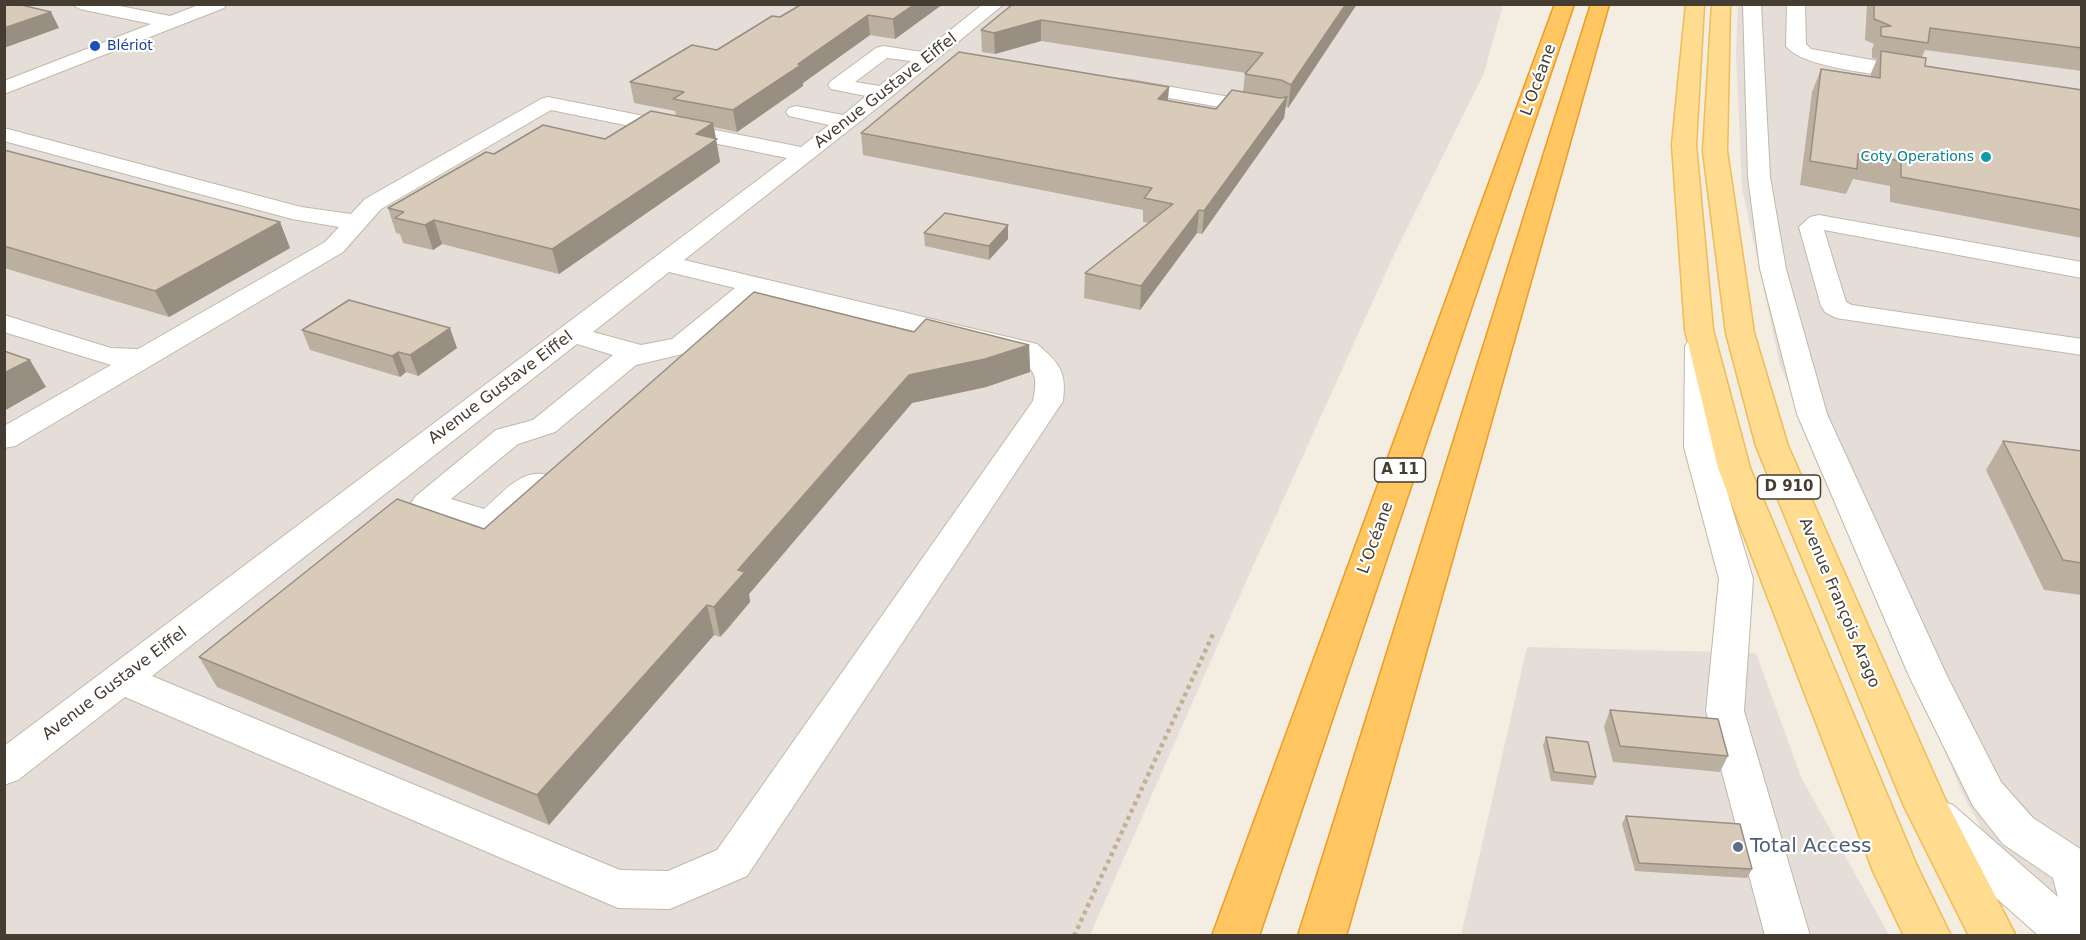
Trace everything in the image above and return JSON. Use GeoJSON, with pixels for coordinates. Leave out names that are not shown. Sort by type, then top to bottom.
{"type":"FeatureCollection","features":[{"type":"Feature","properties":{"kind":"highway","name":"L’Océane"},"geometry":{"type":"LineString","coordinates":[[1234,936],[1565,4]]}},
{"type":"Feature","properties":{"kind":"highway"},"geometry":{"type":"LineString","coordinates":[[1322,936],[1600,4]]}},
{"type":"Feature","properties":{"kind":"main road","name":"D 910"},"geometry":{"type":"LineString","coordinates":[[1695,4],[1684,145],[1699,330],[1734,468],[1896,871],[1928,936]]}},
{"type":"Feature","properties":{"kind":"main road","name":"Avenue François Arago"},"geometry":{"type":"LineString","coordinates":[[1721,4],[1715,151],[1740,333],[1772,446],[1925,804],[1993,936]]}},
{"type":"Feature","properties":{"kind":"street"},"geometry":{"type":"LineString","coordinates":[[80,4],[172,22]]}},
{"type":"Feature","properties":{"kind":"street"},"geometry":{"type":"LineString","coordinates":[[4,88],[218,4]]}},
{"type":"Feature","properties":{"kind":"street","name":"Avenue Gustave Eiffel"},"geometry":{"type":"LineString","coordinates":[[4,768],[805,155],[995,4]]}},
{"type":"Feature","properties":{"kind":"street"},"geometry":{"type":"LineString","coordinates":[[1752,4],[1760,188],[1773,269],[1812,414],[1928,676],[1987,794],[2018,831],[2070,866],[2080,890],[2080,936]]}},
{"type":"Feature","properties":{"kind":"street"},"geometry":{"type":"LineString","coordinates":[[1796,4],[1797,46],[1804,52],[1819,58],[1932,76]]}},
{"type":"Feature","properties":{"kind":"street"},"geometry":{"type":"LineString","coordinates":[[884,93],[838,85],[883,52],[964,57]]}},
{"type":"Feature","properties":{"kind":"street"},"geometry":{"type":"LineString","coordinates":[[1102,81],[1278,111]]}},
{"type":"Feature","properties":{"kind":"street"},"geometry":{"type":"LineString","coordinates":[[4,440],[334,247],[373,204],[548,103],[805,155]]}},
{"type":"Feature","properties":{"kind":"street"},"geometry":{"type":"LineString","coordinates":[[777,126],[803,107],[847,122]]}},
{"type":"Feature","properties":{"kind":"street"},"geometry":{"type":"LineString","coordinates":[[4,134],[300,214],[356,222]]}},
{"type":"Feature","properties":{"kind":"street"},"geometry":{"type":"LineString","coordinates":[[2082,270],[1819,222],[1811,227],[1834,306],[1845,312],[2082,347]]}},
{"type":"Feature","properties":{"kind":"street"},"geometry":{"type":"LineString","coordinates":[[121,679],[618,889],[670,890],[732,863],[1047,402],[1052,381],[1048,368],[1027,351],[664,263]]}},
{"type":"Feature","properties":{"kind":"street"},"geometry":{"type":"LineString","coordinates":[[536,482],[489,522],[427,503],[507,437],[544,426],[626,359],[681,346],[755,285]]}},
{"type":"Feature","properties":{"kind":"street"},"geometry":{"type":"LineString","coordinates":[[4,323],[108,356],[143,358]]}},
{"type":"Feature","properties":{"kind":"street"},"geometry":{"type":"LineString","coordinates":[[1699,330],[1699,447],[1736,579],[1725,711],[1788,936]]}},
{"type":"Feature","properties":{"kind":"street"},"geometry":{"type":"LineString","coordinates":[[571,334],[640,354]]}},
{"type":"Feature","properties":{"kind":"street"},"geometry":{"type":"LineString","coordinates":[[1925,804],[2009,883],[2072,936]]}},
{"type":"Feature","properties":{"kind":"path"},"geometry":{"type":"LineString","coordinates":[[1074,936],[1214,632]]}},
{"type":"Feature","properties":{"kind":"shaded area"},"geometry":{"type":"Polygon","coordinates":[[[5,5],[1503,5],[1484,73],[1392,259],[1090,935],[5,936],[5,5]]]}},
{"type":"Feature","properties":{"kind":"shaded area"},"geometry":{"type":"Polygon","coordinates":[[[1738,5],[2081,5],[2081,935],[2043,935],[1966,801],[1780,365],[1742,188],[1736,53],[1738,5]]]}},
{"type":"Feature","properties":{"kind":"shaded area"},"geometry":{"type":"Polygon","coordinates":[[[1527,647],[1756,653],[1801,777],[1889,935],[1461,936],[1527,647]]]}},
{"type":"Feature","properties":{"kind":"building"},"geometry":{"type":"Polygon","coordinates":[[[4,4],[17,4],[51,12],[4,28],[4,4]]]}},
{"type":"Feature","properties":{"kind":"building"},"geometry":{"type":"Polygon","coordinates":[[[802,4],[915,4],[893,19],[868,15],[798,64],[801,65],[733,110],[673,99],[684,92],[630,82],[692,45],[717,50],[772,16],[780,17],[802,4]]]}},
{"type":"Feature","properties":{"kind":"building"},"geometry":{"type":"Polygon","coordinates":[[[1013,4],[1346,4],[1291,85],[1281,80],[1245,74],[1263,53],[1041,20],[994,33],[981,30],[1013,4]]]}},
{"type":"Feature","properties":{"kind":"building"},"geometry":{"type":"Polygon","coordinates":[[[1874,4],[2082,4],[2082,48],[1930,28],[1928,43],[1881,36],[1881,27],[1891,26],[1874,19],[1874,4]]]}},
{"type":"Feature","properties":{"kind":"building","name":"Coty Operations"},"geometry":{"type":"Polygon","coordinates":[[[1881,51],[1926,58],[1925,66],[2082,90],[2082,210],[1901,177],[1901,161],[1858,154],[1857,169],[1810,161],[1821,69],[1880,78],[1881,51]]]}},
{"type":"Feature","properties":{"kind":"building"},"geometry":{"type":"Polygon","coordinates":[[[959,52],[1169,87],[1158,99],[1216,109],[1232,90],[1280,98],[1287,97],[1204,211],[1199,210],[1141,286],[1085,273],[1173,204],[1144,198],[1152,188],[861,133],[959,52]]]}},
{"type":"Feature","properties":{"kind":"building"},"geometry":{"type":"Polygon","coordinates":[[[651,111],[713,123],[696,134],[717,139],[552,249],[434,220],[425,225],[395,218],[404,212],[388,208],[486,152],[494,154],[543,125],[605,139],[651,111]]]}},
{"type":"Feature","properties":{"kind":"building"},"geometry":{"type":"Polygon","coordinates":[[[4,150],[280,222],[155,291],[4,246],[4,150]]]}},
{"type":"Feature","properties":{"kind":"building"},"geometry":{"type":"Polygon","coordinates":[[[945,213],[1008,225],[989,246],[924,233],[945,213]]]}},
{"type":"Feature","properties":{"kind":"building"},"geometry":{"type":"Polygon","coordinates":[[[754,292],[914,332],[926,319],[1029,345],[985,359],[909,375],[738,570],[745,572],[714,607],[707,605],[537,795],[199,657],[397,499],[484,529],[754,292]]]}},
{"type":"Feature","properties":{"kind":"building"},"geometry":{"type":"Polygon","coordinates":[[[349,300],[450,328],[410,355],[398,352],[392,356],[302,330],[349,300]]]}},
{"type":"Feature","properties":{"kind":"building"},"geometry":{"type":"Polygon","coordinates":[[[4,351],[30,360],[4,373],[4,351]]]}},
{"type":"Feature","properties":{"kind":"building"},"geometry":{"type":"Polygon","coordinates":[[[2003,441],[2082,451],[2082,563],[2063,560],[2003,441]]]}},
{"type":"Feature","properties":{"kind":"building"},"geometry":{"type":"Polygon","coordinates":[[[1610,710],[1718,719],[1728,756],[1620,746],[1610,710]]]}},
{"type":"Feature","properties":{"kind":"building"},"geometry":{"type":"Polygon","coordinates":[[[1546,737],[1588,742],[1596,777],[1554,772],[1546,737]]]}},
{"type":"Feature","properties":{"kind":"building"},"geometry":{"type":"Polygon","coordinates":[[[1626,816],[1740,824],[1752,869],[1639,863],[1626,816]]]}},
{"type":"Feature","properties":{"kind":"place","name":"Blériot"},"geometry":{"type":"Point","coordinates":[95,46]}},
{"type":"Feature","properties":{"kind":"place","name":"Coty Operations"},"geometry":{"type":"Point","coordinates":[1986,157]}},
{"type":"Feature","properties":{"kind":"place","name":"Total Access"},"geometry":{"type":"Point","coordinates":[1738,847]}}]}
